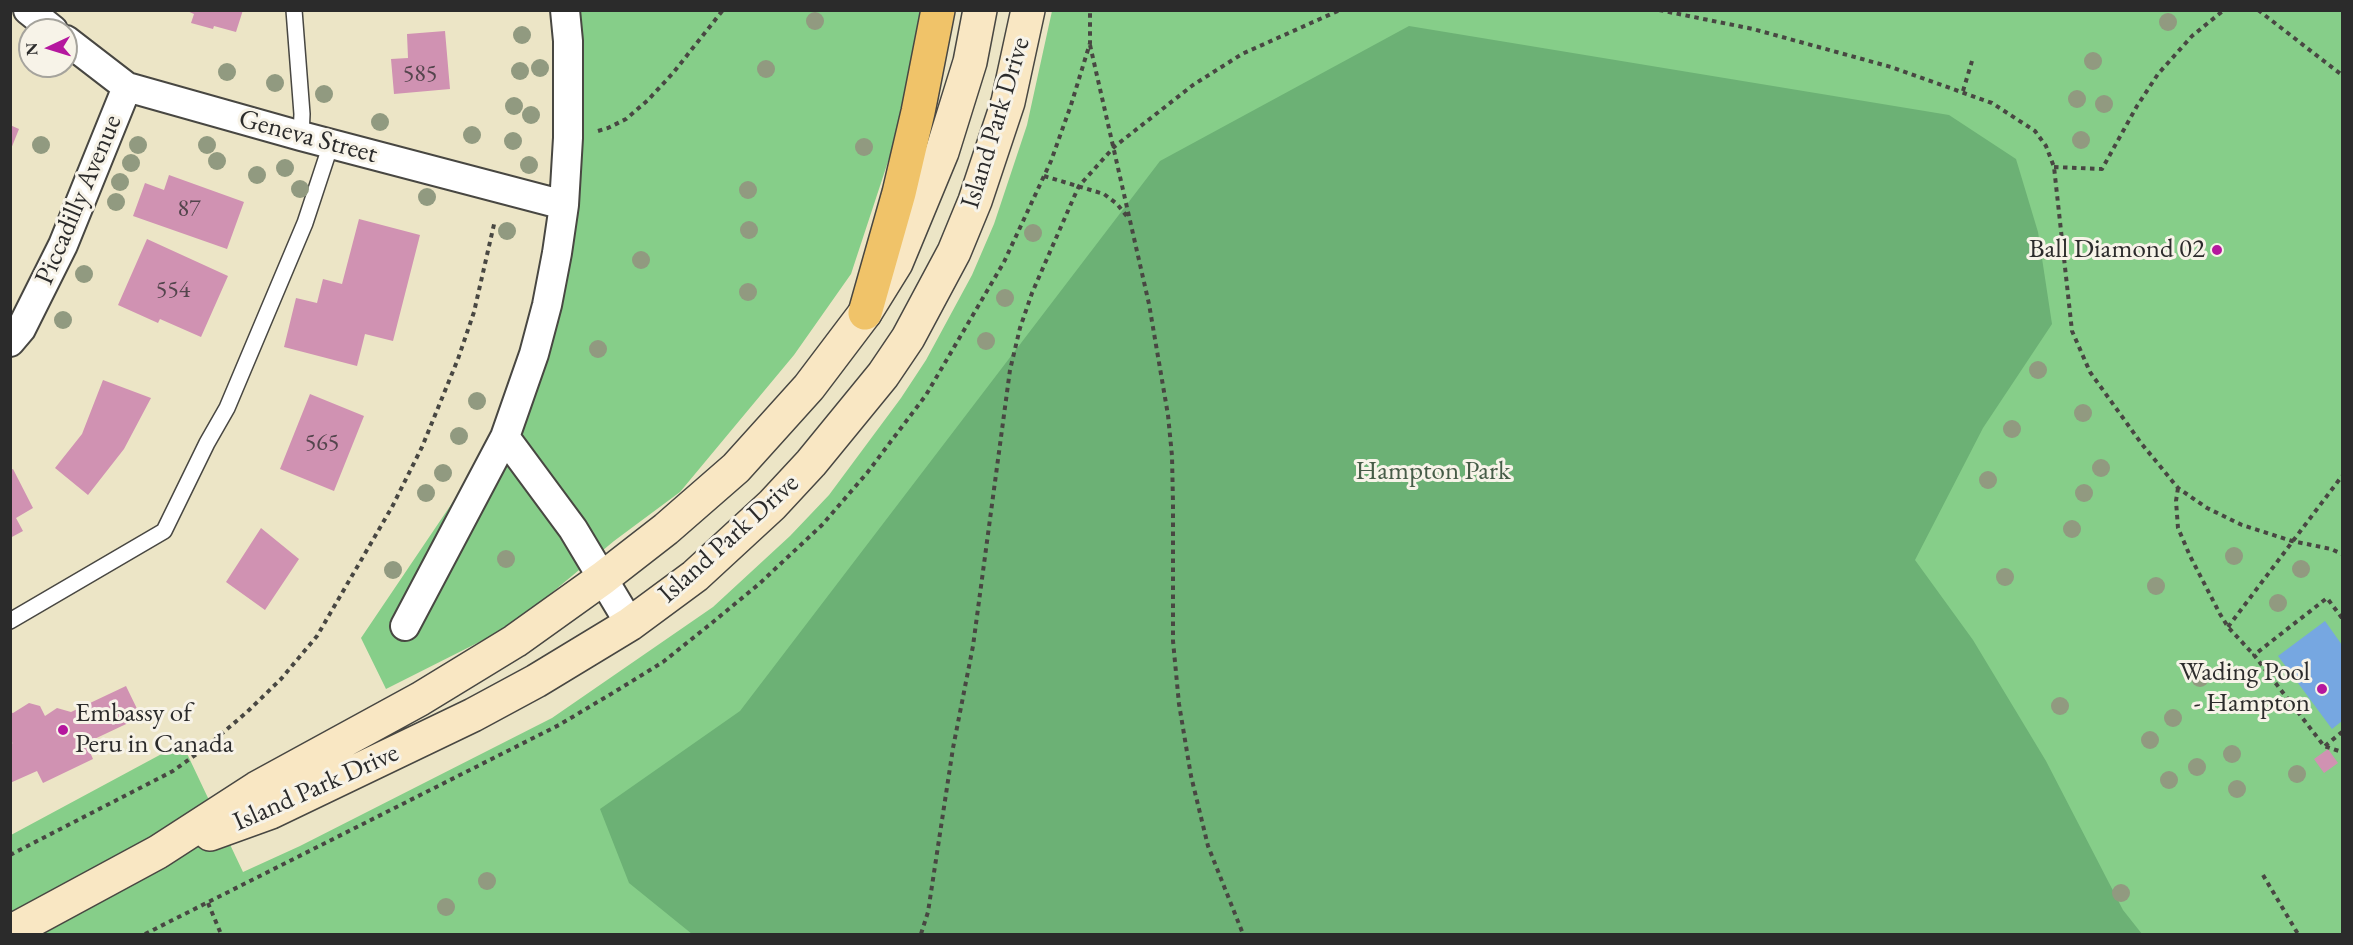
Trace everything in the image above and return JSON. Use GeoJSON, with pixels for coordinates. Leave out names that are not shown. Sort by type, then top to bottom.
{"type":"FeatureCollection","features":[{"type":"Feature","properties":{"kind":"highway"},"geometry":{"type":"LineString","coordinates":[[865,313],[913,135],[938,10]]}},
{"type":"Feature","properties":{"kind":"main road","name":"Island Park Drive"},"geometry":{"type":"LineString","coordinates":[[10,932],[158,852],[257,788],[420,699],[515,641],[603,578],[697,504],[736,468],[809,387],[865,313],[896,263],[942,153],[970,62],[980,10]]}},
{"type":"Feature","properties":{"kind":"main road","name":"Island Park Drive"},"geometry":{"type":"LineString","coordinates":[[158,852],[271,812],[473,716],[536,681],[630,624],[695,576],[772,505],[812,464],[849,419],[908,338],[954,252],[975,201],[1008,102],[1028,10]]}},
{"type":"Feature","properties":{"kind":"street"},"geometry":{"type":"LineString","coordinates":[[405,626],[505,437],[534,354],[547,305],[558,253],[564,205],[569,80],[566,10]]}},
{"type":"Feature","properties":{"kind":"street","name":"Geneva Street"},"geometry":{"type":"LineString","coordinates":[[78,49],[127,87],[301,136],[564,205]]}},
{"type":"Feature","properties":{"kind":"street","name":"Piccadilly Avenue"},"geometry":{"type":"LineString","coordinates":[[10,342],[21,329],[63,245],[127,87]]}},
{"type":"Feature","properties":{"kind":"street"},"geometry":{"type":"LineString","coordinates":[[505,437],[573,529],[630,624]]}},
{"type":"Feature","properties":{"kind":"lane"},"geometry":{"type":"LineString","coordinates":[[294,10],[302,114],[301,136]]}},
{"type":"Feature","properties":{"kind":"lane"},"geometry":{"type":"LineString","coordinates":[[10,621],[164,531],[207,443],[227,408],[305,223],[331,144]]}},
{"type":"Feature","properties":{"kind":"path"},"geometry":{"type":"LineString","coordinates":[[568,138],[608,128],[626,118],[648,100],[673,73],[723,10]]}},
{"type":"Feature","properties":{"kind":"path"},"geometry":{"type":"LineString","coordinates":[[921,934],[928,912],[953,748],[974,646],[1010,370],[1020,328],[1032,293],[1079,186],[1114,147],[1192,85],[1242,54],[1340,10]]}},
{"type":"Feature","properties":{"kind":"path"},"geometry":{"type":"LineString","coordinates":[[1659,10],[1687,13],[1753,29],[1839,52],[1963,91],[1992,103],[2035,131],[2046,146],[2054,167],[2072,331],[2090,372],[2141,443],[2178,488],[2207,508],[2242,525],[2343,554]]}},
{"type":"Feature","properties":{"kind":"path"},"geometry":{"type":"LineString","coordinates":[[2054,167],[2102,169],[2137,106],[2158,74],[2192,36],[2224,10]]}},
{"type":"Feature","properties":{"kind":"path"},"geometry":{"type":"LineString","coordinates":[[2258,10],[2343,75]]}},
{"type":"Feature","properties":{"kind":"path"},"geometry":{"type":"LineString","coordinates":[[1090,43],[1161,368],[1170,435],[1173,504],[1173,641],[1179,704],[1191,776],[1208,846],[1243,934]]}},
{"type":"Feature","properties":{"kind":"path"},"geometry":{"type":"LineString","coordinates":[[1963,91],[1972,61]]}},
{"type":"Feature","properties":{"kind":"path"},"geometry":{"type":"LineString","coordinates":[[1044,176],[1104,194],[1117,204],[1130,220]]}},
{"type":"Feature","properties":{"kind":"path"},"geometry":{"type":"LineString","coordinates":[[10,855],[173,771],[205,748],[247,712],[280,679],[317,636],[393,507],[444,395],[474,312],[488,259],[502,187]]}},
{"type":"Feature","properties":{"kind":"path"},"geometry":{"type":"LineString","coordinates":[[2228,627],[2343,476]]}},
{"type":"Feature","properties":{"kind":"path"},"geometry":{"type":"LineString","coordinates":[[2178,488],[2176,501],[2178,528],[2190,556],[2228,627],[2254,655],[2324,746],[2343,752]]}},
{"type":"Feature","properties":{"kind":"path"},"geometry":{"type":"LineString","coordinates":[[2254,655],[2327,598],[2343,618]]}},
{"type":"Feature","properties":{"kind":"path"},"geometry":{"type":"LineString","coordinates":[[2324,746],[2343,732]]}},
{"type":"Feature","properties":{"kind":"path"},"geometry":{"type":"LineString","coordinates":[[2263,875],[2298,934]]}},
{"type":"Feature","properties":{"kind":"path"},"geometry":{"type":"LineString","coordinates":[[208,903],[221,934]]}},
{"type":"Feature","properties":{"kind":"green space"},"geometry":{"type":"Polygon","coordinates":[[[552,11],[924,11],[905,110],[851,274],[794,355],[680,492],[614,541],[513,625],[386,689],[361,638],[467,481],[491,435],[521,352],[534,303],[551,202],[556,88],[552,11]]]}},
{"type":"Feature","properties":{"kind":"green space","name":"Hampton Park"},"geometry":{"type":"Polygon","coordinates":[[[1052,11],[2342,11],[2342,934],[11,934],[11,835],[182,743],[243,872],[300,846],[552,718],[713,607],[790,536],[829,495],[901,398],[926,360],[972,275],[994,224],[1027,125],[1052,11]]]}},
{"type":"Feature","properties":{"kind":"green space","name":"Hampton Park"},"geometry":{"type":"Polygon","coordinates":[[[1409,26],[1949,115],[2016,159],[2038,232],[2052,324],[1983,428],[1915,560],[1973,640],[2046,761],[2123,910],[2142,934],[692,934],[629,883],[600,809],[740,711],[1160,161],[1409,26]]]}},
{"type":"Feature","properties":{"kind":"water","name":"Wading Pool - Hampton"},"geometry":{"type":"Polygon","coordinates":[[[2325,621],[2342,645],[2342,721],[2332,729],[2278,656],[2325,621]]]}},
{"type":"Feature","properties":{"kind":"building"},"geometry":{"type":"Polygon","coordinates":[[[185,10],[243,10],[236,32],[191,23],[194,14],[185,10]]]}},
{"type":"Feature","properties":{"kind":"building"},"geometry":{"type":"Polygon","coordinates":[[[445,31],[450,89],[394,94],[391,59],[408,58],[407,34],[445,31]]]}},
{"type":"Feature","properties":{"kind":"building"},"geometry":{"type":"Polygon","coordinates":[[[10,125],[19,129],[11,149],[10,149],[10,125]]]}},
{"type":"Feature","properties":{"kind":"building"},"geometry":{"type":"Polygon","coordinates":[[[169,175],[244,202],[227,249],[133,216],[145,183],[164,190],[169,175]]]}},
{"type":"Feature","properties":{"kind":"building"},"geometry":{"type":"Polygon","coordinates":[[[359,219],[420,235],[393,341],[365,334],[357,366],[284,347],[296,298],[317,303],[323,279],[342,284],[359,219]]]}},
{"type":"Feature","properties":{"kind":"building"},"geometry":{"type":"Polygon","coordinates":[[[147,239],[228,276],[201,337],[160,319],[158,323],[118,305],[147,239]]]}},
{"type":"Feature","properties":{"kind":"building"},"geometry":{"type":"Polygon","coordinates":[[[103,380],[151,398],[124,449],[88,495],[55,468],[82,434],[103,380]]]}},
{"type":"Feature","properties":{"kind":"building"},"geometry":{"type":"Polygon","coordinates":[[[310,394],[364,416],[334,491],[280,469],[310,394]]]}},
{"type":"Feature","properties":{"kind":"building"},"geometry":{"type":"Polygon","coordinates":[[[13,469],[33,508],[16,518],[23,531],[10,538],[10,470],[13,469]]]}},
{"type":"Feature","properties":{"kind":"building"},"geometry":{"type":"Polygon","coordinates":[[[261,528],[299,559],[265,610],[226,582],[261,528]]]}},
{"type":"Feature","properties":{"kind":"building","name":"Embassy of Peru in Canada"},"geometry":{"type":"Polygon","coordinates":[[[126,686],[141,717],[86,743],[93,759],[43,783],[37,771],[10,783],[10,744],[13,743],[10,742],[10,712],[13,713],[29,703],[40,706],[45,716],[57,708],[71,712],[126,686]]]}},
{"type":"Feature","properties":{"kind":"building"},"geometry":{"type":"Polygon","coordinates":[[[2328,749],[2338,763],[2324,773],[2314,759],[2328,749]]]}},
{"type":"Feature","properties":{"kind":"place","name":"Ball Diamond 02"},"geometry":{"type":"Point","coordinates":[2217,250]}},
{"type":"Feature","properties":{"kind":"place","name":"Wading Pool - Hampton"},"geometry":{"type":"Point","coordinates":[2322,689]}},
{"type":"Feature","properties":{"kind":"place","name":"Embassy of Peru in Canada"},"geometry":{"type":"Point","coordinates":[63,730]}}]}
